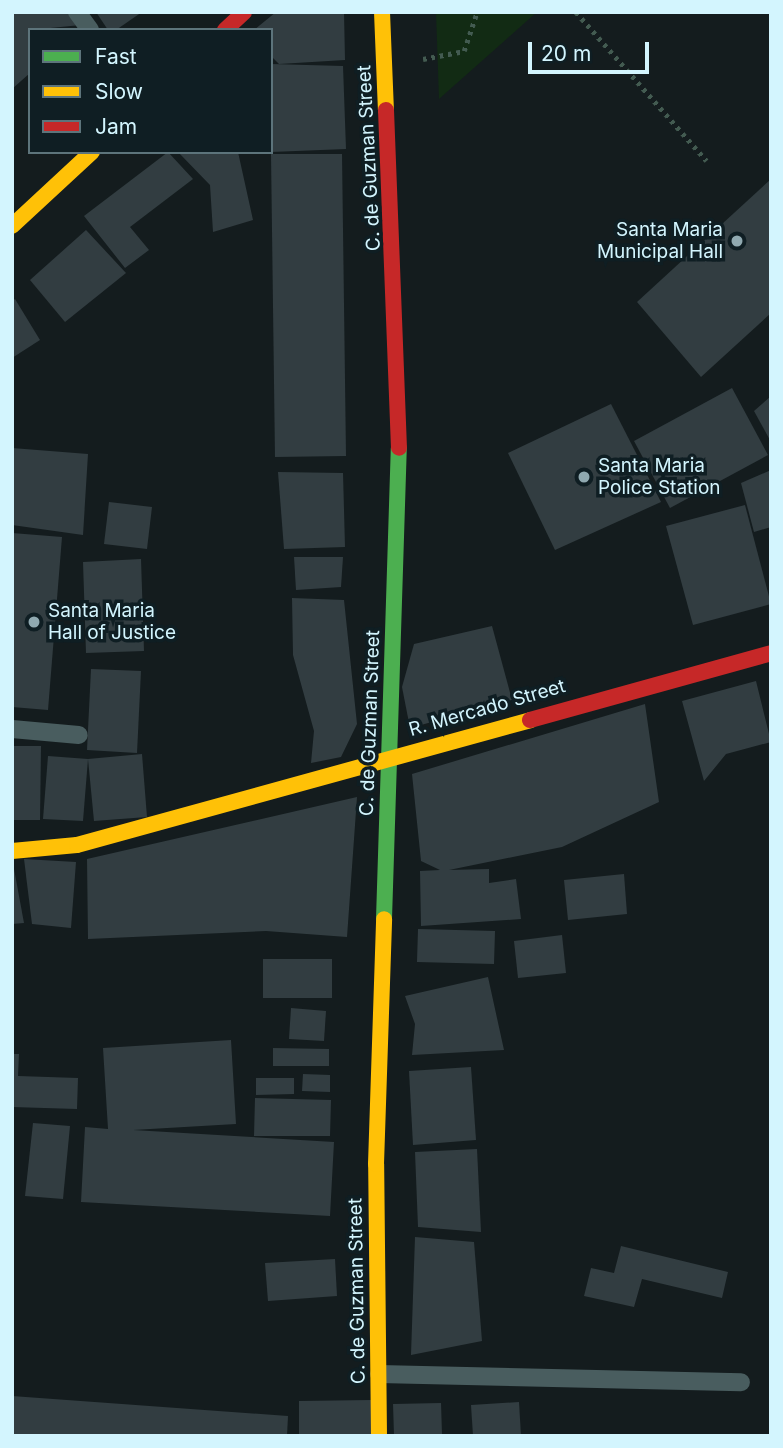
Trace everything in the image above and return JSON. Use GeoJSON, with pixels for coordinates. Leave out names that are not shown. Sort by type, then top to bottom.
{"type":"FeatureCollection","features":[{"type":"Feature","properties":{"kind":"main road"},"geometry":{"type":"LineString","coordinates":[[227,28],[244,12]]}},
{"type":"Feature","properties":{"kind":"main road","name":"C. de Guzman Street"},"geometry":{"type":"LineString","coordinates":[[379,1436],[376,1164],[401,432],[382,12]]}},
{"type":"Feature","properties":{"kind":"main road"},"geometry":{"type":"LineString","coordinates":[[12,226],[90,154]]}},
{"type":"Feature","properties":{"kind":"main road","name":"R. Mercado Street"},"geometry":{"type":"LineString","coordinates":[[12,852],[78,845],[771,653]]}},
{"type":"Feature","properties":{"kind":"lane"},"geometry":{"type":"LineString","coordinates":[[77,12],[89,28]]}},
{"type":"Feature","properties":{"kind":"lane"},"geometry":{"type":"LineString","coordinates":[[12,729],[79,735]]}},
{"type":"Feature","properties":{"kind":"lane"},"geometry":{"type":"LineString","coordinates":[[379,1374],[741,1382]]}},
{"type":"Feature","properties":{"kind":"path"},"geometry":{"type":"LineString","coordinates":[[385,66],[464,51],[477,12]]}},
{"type":"Feature","properties":{"kind":"path"},"geometry":{"type":"LineString","coordinates":[[576,12],[707,161]]}},
{"type":"Feature","properties":{"kind":"green space"},"geometry":{"type":"Polygon","coordinates":[[[436,12],[537,12],[439,99],[436,12]]]}},
{"type":"Feature","properties":{"kind":"building"},"geometry":{"type":"Polygon","coordinates":[[[12,12],[70,12],[81,25],[28,28],[28,75],[12,89],[12,12]]]}},
{"type":"Feature","properties":{"kind":"building"},"geometry":{"type":"Polygon","coordinates":[[[96,12],[142,12],[119,28],[107,28],[96,12]]]}},
{"type":"Feature","properties":{"kind":"building"},"geometry":{"type":"Polygon","coordinates":[[[276,12],[344,12],[345,60],[279,64],[273,58],[273,28],[256,28],[276,12]]]}},
{"type":"Feature","properties":{"kind":"building"},"geometry":{"type":"Polygon","coordinates":[[[273,64],[343,66],[346,149],[273,152],[273,64]]]}},
{"type":"Feature","properties":{"kind":"building"},"geometry":{"type":"Polygon","coordinates":[[[165,154],[170,154],[193,179],[130,227],[149,250],[125,268],[84,216],[165,154]]]}},
{"type":"Feature","properties":{"kind":"building"},"geometry":{"type":"Polygon","coordinates":[[[180,154],[238,154],[253,220],[213,232],[210,185],[180,154]]]}},
{"type":"Feature","properties":{"kind":"building"},"geometry":{"type":"Polygon","coordinates":[[[271,154],[342,154],[346,456],[275,457],[271,154]]]}},
{"type":"Feature","properties":{"kind":"building","name":"Santa Maria Municipal Hall"},"geometry":{"type":"Polygon","coordinates":[[[771,179],[771,313],[701,377],[637,302],[771,179]]]}},
{"type":"Feature","properties":{"kind":"building"},"geometry":{"type":"Polygon","coordinates":[[[86,230],[126,273],[65,322],[30,280],[86,230]]]}},
{"type":"Feature","properties":{"kind":"building"},"geometry":{"type":"Polygon","coordinates":[[[15,299],[40,340],[12,358],[12,301],[15,299]]]}},
{"type":"Feature","properties":{"kind":"building"},"geometry":{"type":"Polygon","coordinates":[[[732,388],[768,455],[670,508],[634,441],[732,388]]]}},
{"type":"Feature","properties":{"kind":"building"},"geometry":{"type":"Polygon","coordinates":[[[771,396],[771,442],[754,411],[771,396]]]}},
{"type":"Feature","properties":{"kind":"building","name":"Santa Maria Police Station"},"geometry":{"type":"Polygon","coordinates":[[[611,404],[661,502],[555,550],[508,453],[611,404]]]}},
{"type":"Feature","properties":{"kind":"building"},"geometry":{"type":"Polygon","coordinates":[[[12,448],[88,454],[83,535],[12,525],[12,448]]]}},
{"type":"Feature","properties":{"kind":"building"},"geometry":{"type":"Polygon","coordinates":[[[771,470],[771,527],[754,532],[741,483],[771,470]]]}},
{"type":"Feature","properties":{"kind":"building"},"geometry":{"type":"Polygon","coordinates":[[[278,472],[343,473],[345,547],[284,549],[278,472]]]}},
{"type":"Feature","properties":{"kind":"building"},"geometry":{"type":"Polygon","coordinates":[[[109,502],[152,507],[147,549],[104,544],[109,502]]]}},
{"type":"Feature","properties":{"kind":"building"},"geometry":{"type":"Polygon","coordinates":[[[745,505],[771,604],[693,625],[666,526],[745,505]]]}},
{"type":"Feature","properties":{"kind":"building","name":"Santa Maria Hall of Justice"},"geometry":{"type":"Polygon","coordinates":[[[12,533],[62,537],[48,710],[12,707],[12,533]]]}},
{"type":"Feature","properties":{"kind":"building"},"geometry":{"type":"Polygon","coordinates":[[[294,557],[343,557],[341,587],[296,590],[294,557]]]}},
{"type":"Feature","properties":{"kind":"building"},"geometry":{"type":"Polygon","coordinates":[[[141,559],[144,651],[86,653],[83,562],[141,559]]]}},
{"type":"Feature","properties":{"kind":"building"},"geometry":{"type":"Polygon","coordinates":[[[292,598],[344,600],[357,724],[341,757],[311,763],[314,731],[293,655],[292,598]]]}},
{"type":"Feature","properties":{"kind":"building"},"geometry":{"type":"Polygon","coordinates":[[[492,626],[512,700],[410,728],[402,687],[414,644],[492,626]]]}},
{"type":"Feature","properties":{"kind":"building"},"geometry":{"type":"Polygon","coordinates":[[[91,669],[141,671],[137,753],[87,750],[91,669]]]}},
{"type":"Feature","properties":{"kind":"building"},"geometry":{"type":"Polygon","coordinates":[[[756,681],[771,742],[726,754],[704,781],[682,701],[756,681]]]}},
{"type":"Feature","properties":{"kind":"building"},"geometry":{"type":"Polygon","coordinates":[[[645,704],[659,802],[562,847],[449,870],[489,869],[489,883],[516,879],[521,919],[421,926],[420,871],[440,870],[421,861],[412,774],[645,704]]]}},
{"type":"Feature","properties":{"kind":"building"},"geometry":{"type":"Polygon","coordinates":[[[12,746],[41,746],[40,820],[12,820],[12,746]]]}},
{"type":"Feature","properties":{"kind":"building"},"geometry":{"type":"Polygon","coordinates":[[[142,754],[147,817],[94,821],[88,759],[142,754]]]}},
{"type":"Feature","properties":{"kind":"building"},"geometry":{"type":"Polygon","coordinates":[[[48,756],[88,759],[83,821],[43,819],[48,756]]]}},
{"type":"Feature","properties":{"kind":"building"},"geometry":{"type":"Polygon","coordinates":[[[357,797],[347,937],[266,931],[88,939],[87,859],[357,797]]]}},
{"type":"Feature","properties":{"kind":"building"},"geometry":{"type":"Polygon","coordinates":[[[12,858],[24,923],[12,924],[12,858]]]}},
{"type":"Feature","properties":{"kind":"building"},"geometry":{"type":"Polygon","coordinates":[[[24,859],[76,862],[71,928],[32,924],[24,859]]]}},
{"type":"Feature","properties":{"kind":"building"},"geometry":{"type":"Polygon","coordinates":[[[624,874],[627,914],[568,920],[564,880],[624,874]]]}},
{"type":"Feature","properties":{"kind":"building"},"geometry":{"type":"Polygon","coordinates":[[[418,929],[495,931],[494,964],[417,962],[418,929]]]}},
{"type":"Feature","properties":{"kind":"building"},"geometry":{"type":"Polygon","coordinates":[[[562,935],[566,973],[518,978],[514,941],[562,935]]]}},
{"type":"Feature","properties":{"kind":"building"},"geometry":{"type":"Polygon","coordinates":[[[263,959],[332,959],[332,998],[263,998],[263,959]]]}},
{"type":"Feature","properties":{"kind":"building"},"geometry":{"type":"Polygon","coordinates":[[[488,977],[504,1050],[412,1055],[415,1024],[405,996],[488,977]]]}},
{"type":"Feature","properties":{"kind":"building"},"geometry":{"type":"Polygon","coordinates":[[[291,1008],[326,1011],[324,1041],[289,1039],[291,1008]]]}},
{"type":"Feature","properties":{"kind":"building"},"geometry":{"type":"Polygon","coordinates":[[[231,1040],[236,1124],[133,1130],[334,1142],[330,1216],[81,1202],[85,1127],[108,1129],[103,1048],[231,1040]]]}},
{"type":"Feature","properties":{"kind":"building"},"geometry":{"type":"Polygon","coordinates":[[[273,1048],[329,1049],[329,1066],[273,1066],[273,1048]]]}},
{"type":"Feature","properties":{"kind":"building"},"geometry":{"type":"Polygon","coordinates":[[[12,1054],[19,1054],[18,1076],[78,1078],[77,1109],[12,1107],[12,1054]]]}},
{"type":"Feature","properties":{"kind":"building"},"geometry":{"type":"Polygon","coordinates":[[[471,1067],[476,1140],[413,1145],[409,1071],[471,1067]]]}},
{"type":"Feature","properties":{"kind":"building"},"geometry":{"type":"Polygon","coordinates":[[[303,1074],[330,1075],[330,1092],[302,1091],[303,1074]]]}},
{"type":"Feature","properties":{"kind":"building"},"geometry":{"type":"Polygon","coordinates":[[[256,1078],[294,1078],[294,1094],[256,1095],[256,1078]]]}},
{"type":"Feature","properties":{"kind":"building"},"geometry":{"type":"Polygon","coordinates":[[[255,1098],[331,1100],[330,1136],[254,1136],[255,1098]]]}},
{"type":"Feature","properties":{"kind":"building"},"geometry":{"type":"Polygon","coordinates":[[[33,1123],[70,1126],[63,1199],[25,1196],[33,1123]]]}},
{"type":"Feature","properties":{"kind":"building"},"geometry":{"type":"Polygon","coordinates":[[[477,1149],[481,1232],[418,1227],[415,1152],[477,1149]]]}},
{"type":"Feature","properties":{"kind":"building"},"geometry":{"type":"Polygon","coordinates":[[[415,1237],[474,1242],[482,1341],[411,1355],[415,1237]]]}},
{"type":"Feature","properties":{"kind":"building"},"geometry":{"type":"Polygon","coordinates":[[[621,1246],[728,1272],[722,1298],[642,1279],[634,1307],[584,1296],[591,1268],[614,1273],[621,1246]]]}},
{"type":"Feature","properties":{"kind":"building"},"geometry":{"type":"Polygon","coordinates":[[[335,1259],[337,1296],[268,1301],[265,1263],[335,1259]]]}},
{"type":"Feature","properties":{"kind":"building"},"geometry":{"type":"Polygon","coordinates":[[[12,1396],[288,1416],[287,1436],[12,1436],[12,1396]]]}},
{"type":"Feature","properties":{"kind":"building"},"geometry":{"type":"Polygon","coordinates":[[[371,1400],[371,1436],[299,1436],[299,1401],[371,1400]]]}},
{"type":"Feature","properties":{"kind":"building"},"geometry":{"type":"Polygon","coordinates":[[[519,1402],[521,1436],[473,1436],[471,1405],[519,1402]]]}},
{"type":"Feature","properties":{"kind":"building"},"geometry":{"type":"Polygon","coordinates":[[[441,1403],[442,1434],[394,1435],[393,1404],[441,1403]]]}},
{"type":"Feature","properties":{"kind":"traffic: fast"},"geometry":{"type":"LineString","coordinates":[[384,919],[399,448]]}},
{"type":"Feature","properties":{"kind":"traffic: slow"},"geometry":{"type":"LineString","coordinates":[[382,12],[386,110]]}},
{"type":"Feature","properties":{"kind":"traffic: slow"},"geometry":{"type":"LineString","coordinates":[[12,226],[90,154]]}},
{"type":"Feature","properties":{"kind":"traffic: slow"},"geometry":{"type":"LineString","coordinates":[[12,851],[77,845],[530,720]]}},
{"type":"Feature","properties":{"kind":"traffic: slow"},"geometry":{"type":"LineString","coordinates":[[379,1436],[376,1164],[384,919]]}},
{"type":"Feature","properties":{"kind":"traffic: jam"},"geometry":{"type":"LineString","coordinates":[[227,28],[244,12]]}},
{"type":"Feature","properties":{"kind":"traffic: jam"},"geometry":{"type":"LineString","coordinates":[[386,110],[399,448]]}},
{"type":"Feature","properties":{"kind":"traffic: jam"},"geometry":{"type":"LineString","coordinates":[[530,720],[771,653]]}},
{"type":"Feature","properties":{"kind":"place","name":"Santa Maria Municipal Hall"},"geometry":{"type":"Point","coordinates":[737,241]}},
{"type":"Feature","properties":{"kind":"place","name":"Santa Maria Police Station"},"geometry":{"type":"Point","coordinates":[584,477]}},
{"type":"Feature","properties":{"kind":"place","name":"Santa Maria Hall of Justice"},"geometry":{"type":"Point","coordinates":[34,622]}}]}
